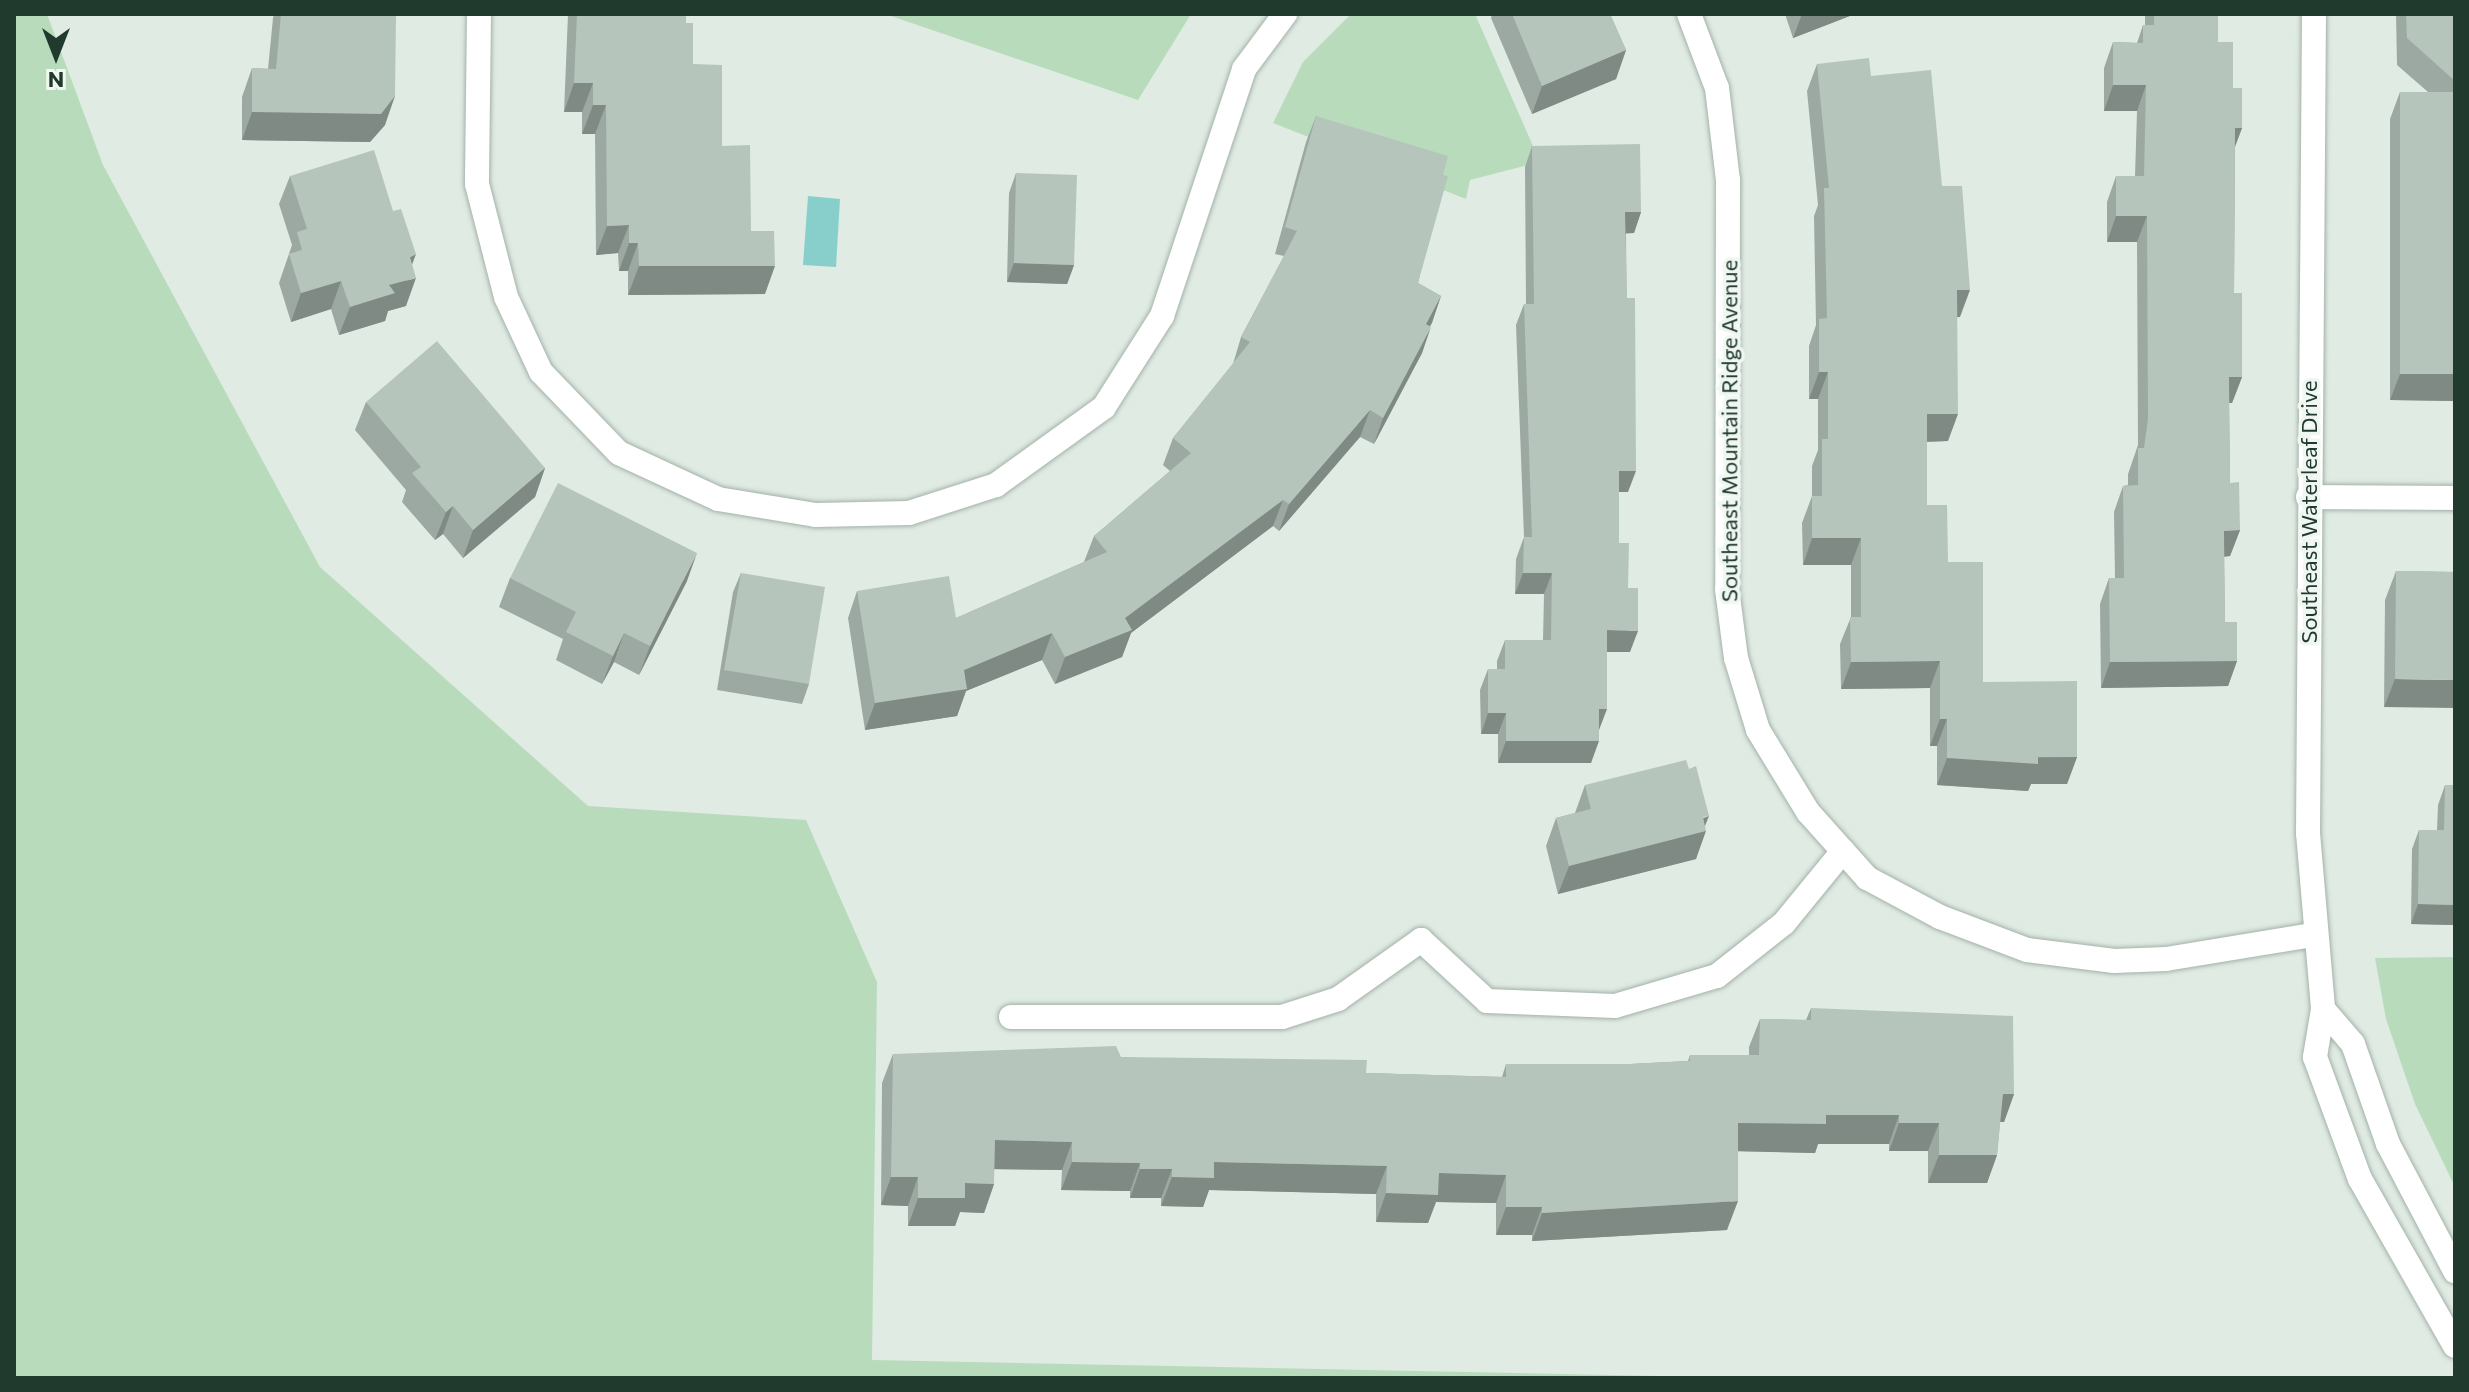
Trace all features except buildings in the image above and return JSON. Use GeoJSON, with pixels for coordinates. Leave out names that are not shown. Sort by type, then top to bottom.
{"type":"FeatureCollection","features":[{"type":"Feature","properties":{"kind":"street"},"geometry":{"type":"LineString","coordinates":[[479,14],[477,184],[506,297],[541,372],[619,453],[718,499],[816,515],[909,513],[996,485],[1104,407],[1162,316],[1244,69],[1285,14]]}},
{"type":"Feature","properties":{"kind":"street","name":"Southeast Mountain Ridge Avenue"},"geometry":{"type":"LineString","coordinates":[[1689,14],[1717,88],[1728,180],[1727,589],[1736,658],[1758,730],[1808,812],[1843,851],[1879,884],[1940,917],[2027,950],[2114,961],[2166,959],[2313,935]]}},
{"type":"Feature","properties":{"kind":"street","name":"Southeast Waterleaf Drive"},"geometry":{"type":"LineString","coordinates":[[2314,14],[2308,497],[2308,833],[2313,935],[2323,1009],[2315,1057],[2360,1179],[2455,1346]]}},
{"type":"Feature","properties":{"kind":"street"},"geometry":{"type":"LineString","coordinates":[[2308,497],[2455,498]]}},
{"type":"Feature","properties":{"kind":"street"},"geometry":{"type":"LineString","coordinates":[[1011,1017],[1282,1017],[1338,999],[1421,940],[1487,1001],[1615,1006],[1717,976],[1784,923],[1843,851]]}},
{"type":"Feature","properties":{"kind":"street"},"geometry":{"type":"LineString","coordinates":[[2323,1009],[2353,1044],[2388,1144],[2455,1271]]}},
{"type":"Feature","properties":{"kind":"green space"},"geometry":{"type":"Polygon","coordinates":[[[14,14],[47,14],[103,165],[320,567],[588,806],[806,820],[877,982],[872,1360],[1761,1378],[14,1378],[14,14]]]}},
{"type":"Feature","properties":{"kind":"green space"},"geometry":{"type":"Polygon","coordinates":[[[885,14],[1191,14],[1138,100],[885,14]]]}},
{"type":"Feature","properties":{"kind":"green space"},"geometry":{"type":"Polygon","coordinates":[[[1351,14],[1475,14],[1540,162],[1470,180],[1466,199],[1273,123],[1303,62],[1351,14]]]}},
{"type":"Feature","properties":{"kind":"green space"},"geometry":{"type":"Polygon","coordinates":[[[2455,957],[2455,1187],[2415,1104],[2386,1019],[2375,958],[2455,957]]]}},
{"type":"Feature","properties":{"kind":"water"},"geometry":{"type":"Polygon","coordinates":[[[808,196],[840,199],[836,267],[803,265],[808,196]]]}}]}
